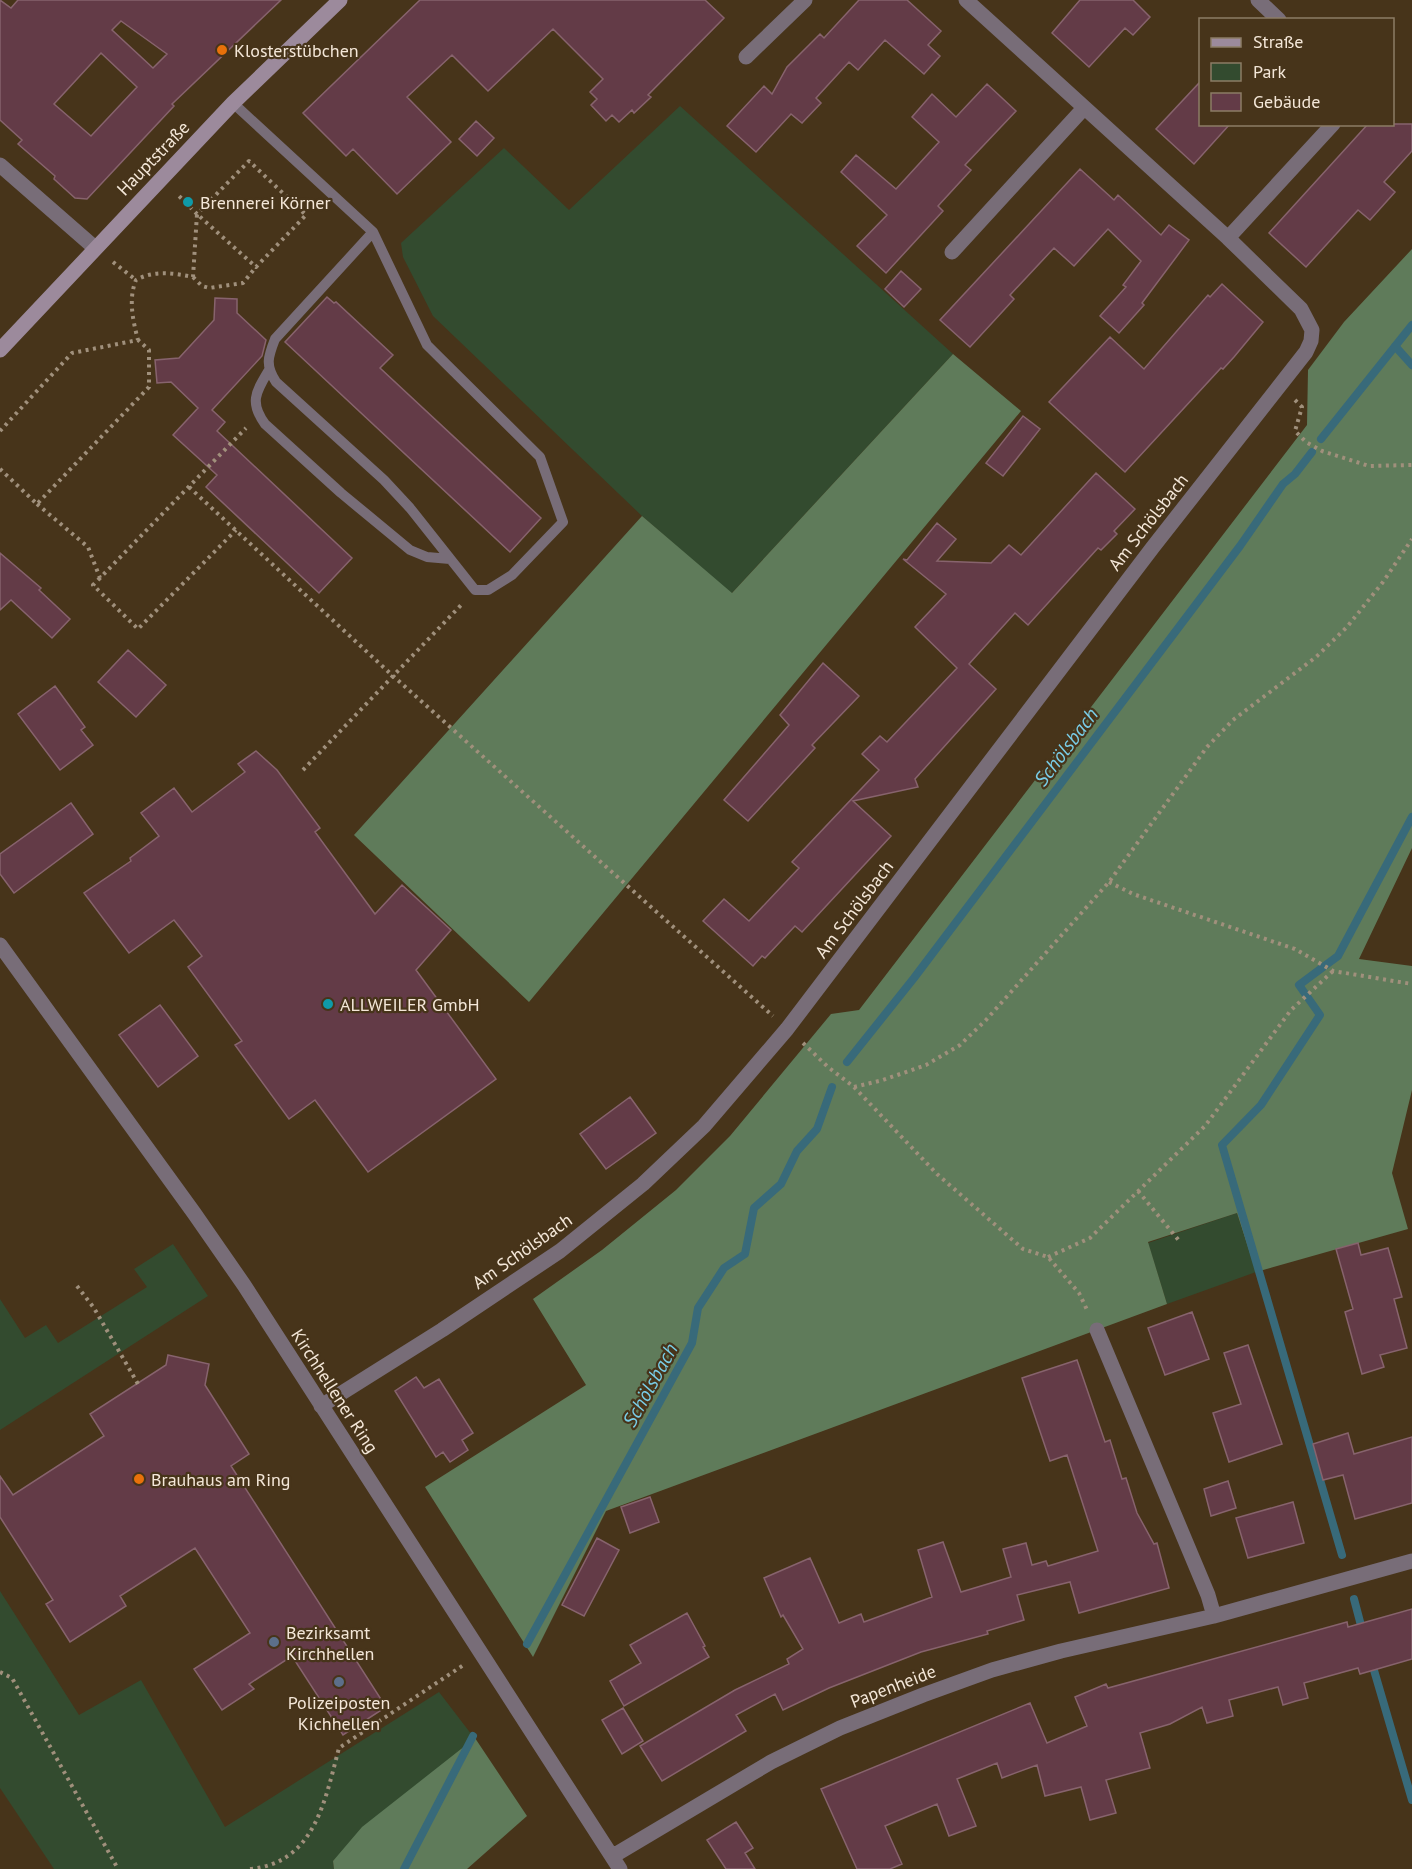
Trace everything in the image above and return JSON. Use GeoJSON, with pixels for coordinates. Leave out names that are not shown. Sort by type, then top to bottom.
{"type":"FeatureCollection","features":[{"type":"Feature","properties":{"kind":"street","name":"Hauptstraße"},"geometry":{"type":"LineString","coordinates":[[0,350],[233,103],[340,0]]}},
{"type":"Feature","properties":{"kind":"street"},"geometry":{"type":"LineString","coordinates":[[746,57],[806,0]]}},
{"type":"Feature","properties":{"kind":"street"},"geometry":{"type":"LineString","coordinates":[[966,0],[1228,238],[1331,126]]}},
{"type":"Feature","properties":{"kind":"street"},"geometry":{"type":"LineString","coordinates":[[1258,0],[1277,18]]}},
{"type":"Feature","properties":{"kind":"street"},"geometry":{"type":"LineString","coordinates":[[951,252],[1084,108]]}},
{"type":"Feature","properties":{"kind":"street"},"geometry":{"type":"LineString","coordinates":[[0,165],[95,248]]}},
{"type":"Feature","properties":{"kind":"street","name":"Am Schölsbach"},"geometry":{"type":"LineString","coordinates":[[321,1406],[442,1330],[560,1251],[602,1218],[643,1184],[704,1126],[787,1029],[1146,556],[1306,352],[1311,341],[1312,330],[1301,309],[1228,238]]}},
{"type":"Feature","properties":{"kind":"street","name":"Kirchhellener Ring"},"geometry":{"type":"LineString","coordinates":[[0,945],[244,1285],[616,1863]]}},
{"type":"Feature","properties":{"kind":"street"},"geometry":{"type":"LineString","coordinates":[[1097,1330],[1203,1584],[1214,1616]]}},
{"type":"Feature","properties":{"kind":"street","name":"Papenheide"},"geometry":{"type":"LineString","coordinates":[[616,1863],[771,1762],[840,1728],[923,1695],[992,1670],[1061,1651],[1214,1616],[1412,1561]]}},
{"type":"Feature","properties":{"kind":"lane"},"geometry":{"type":"LineString","coordinates":[[233,103],[373,232],[427,345],[540,457],[563,522],[512,575],[488,590],[475,590],[410,508],[384,480],[276,382],[269,370]]}},
{"type":"Feature","properties":{"kind":"lane"},"geometry":{"type":"LineString","coordinates":[[373,232],[276,339],[269,354],[269,370],[256,397],[259,415],[341,494],[410,550],[427,557],[450,559]]}},
{"type":"Feature","properties":{"kind":"path"},"geometry":{"type":"LineString","coordinates":[[136,280],[146,275],[170,273],[193,277],[202,286],[209,288],[243,284],[306,214],[249,161],[197,214],[193,277]]}},
{"type":"Feature","properties":{"kind":"path"},"geometry":{"type":"LineString","coordinates":[[197,214],[256,267]]}},
{"type":"Feature","properties":{"kind":"path"},"geometry":{"type":"LineString","coordinates":[[95,248],[136,280]]}},
{"type":"Feature","properties":{"kind":"path"},"geometry":{"type":"LineString","coordinates":[[37,504],[149,387],[149,350],[138,340],[133,319],[132,298],[136,280]]}},
{"type":"Feature","properties":{"kind":"path"},"geometry":{"type":"LineString","coordinates":[[0,431],[72,353],[138,340]]}},
{"type":"Feature","properties":{"kind":"path"},"geometry":{"type":"LineString","coordinates":[[1278,386],[1302,407],[1295,431],[1314,447],[1369,466],[1412,465]]}},
{"type":"Feature","properties":{"kind":"path"},"geometry":{"type":"LineString","coordinates":[[236,530],[138,629],[93,585],[259,415]]}},
{"type":"Feature","properties":{"kind":"path"},"geometry":{"type":"LineString","coordinates":[[0,469],[88,547],[100,578]]}},
{"type":"Feature","properties":{"kind":"path"},"geometry":{"type":"LineString","coordinates":[[189,487],[393,676],[828,1067],[854,1087],[937,1174],[1023,1249],[1047,1257],[1079,1293],[1097,1330]]}},
{"type":"Feature","properties":{"kind":"path"},"geometry":{"type":"LineString","coordinates":[[854,1087],[926,1065],[960,1045],[986,1020],[1109,882],[1208,747],[1233,720],[1324,650],[1347,627],[1383,582],[1412,539]]}},
{"type":"Feature","properties":{"kind":"path"},"geometry":{"type":"LineString","coordinates":[[303,770],[475,590]]}},
{"type":"Feature","properties":{"kind":"path"},"geometry":{"type":"LineString","coordinates":[[1109,882],[1134,894],[1295,948],[1333,971],[1412,984]]}},
{"type":"Feature","properties":{"kind":"path"},"geometry":{"type":"LineString","coordinates":[[1047,1257],[1090,1238],[1205,1126],[1292,1010],[1333,971]]}},
{"type":"Feature","properties":{"kind":"path"},"geometry":{"type":"LineString","coordinates":[[1138,1191],[1182,1243]]}},
{"type":"Feature","properties":{"kind":"path"},"geometry":{"type":"LineString","coordinates":[[77,1286],[94,1308],[138,1384]]}},
{"type":"Feature","properties":{"kind":"path"},"geometry":{"type":"LineString","coordinates":[[250,1869],[263,1868],[281,1861],[306,1839],[322,1812],[339,1748],[480,1654]]}},
{"type":"Feature","properties":{"kind":"path"},"geometry":{"type":"LineString","coordinates":[[0,1672],[12,1678],[118,1869]]}},
{"type":"Feature","properties":{"kind":"green space"},"geometry":{"type":"Polygon","coordinates":[[[680,106],[953,354],[731,594],[642,516],[433,316],[403,257],[401,243],[504,148],[569,210],[680,106]]]}},
{"type":"Feature","properties":{"kind":"green space"},"geometry":{"type":"Polygon","coordinates":[[[1412,249],[1412,848],[1359,959],[1412,966],[1412,1090],[1392,1173],[1408,1229],[1256,1272],[1237,1213],[1148,1242],[1167,1304],[606,1511],[533,1657],[425,1487],[586,1385],[533,1299],[602,1250],[676,1190],[730,1136],[831,1014],[859,1010],[1307,425],[1308,370],[1344,322],[1412,249]]]}},
{"type":"Feature","properties":{"kind":"green space"},"geometry":{"type":"Polygon","coordinates":[[[953,354],[1021,411],[529,1002],[354,835],[642,516],[732,593],[953,354]]]}},
{"type":"Feature","properties":{"kind":"green space"},"geometry":{"type":"Polygon","coordinates":[[[1237,1213],[1256,1272],[1167,1304],[1148,1243],[1237,1213]]]}},
{"type":"Feature","properties":{"kind":"green space"},"geometry":{"type":"Polygon","coordinates":[[[173,1244],[208,1296],[0,1430],[0,1299],[25,1338],[46,1325],[58,1343],[147,1287],[134,1269],[173,1244]]]}},
{"type":"Feature","properties":{"kind":"green space"},"geometry":{"type":"Polygon","coordinates":[[[0,1591],[79,1715],[141,1680],[225,1827],[439,1692],[475,1739],[333,1861],[334,1869],[54,1869],[0,1788],[0,1591]]]}},
{"type":"Feature","properties":{"kind":"green space"},"geometry":{"type":"Polygon","coordinates":[[[475,1738],[527,1816],[467,1869],[334,1869],[333,1861],[362,1827],[475,1738]]]}},
{"type":"Feature","properties":{"kind":"building"},"geometry":{"type":"Polygon","coordinates":[[[0,0],[11,8],[18,0],[281,0],[172,104],[174,106],[87,199],[75,198],[54,179],[55,176],[18,144],[22,140],[0,120],[0,0]],[[121,21],[112,30],[153,68],[167,54],[121,21]],[[101,53],[54,104],[91,136],[137,87],[101,53]]]}},
{"type":"Feature","properties":{"kind":"building"},"geometry":{"type":"Polygon","coordinates":[[[420,0],[705,0],[724,18],[648,95],[651,97],[634,113],[632,110],[619,122],[612,115],[606,121],[591,105],[597,99],[590,92],[603,79],[553,29],[488,91],[452,55],[407,97],[451,142],[397,194],[353,149],[346,156],[303,113],[420,0]]]}},
{"type":"Feature","properties":{"kind":"building"},"geometry":{"type":"Polygon","coordinates":[[[859,0],[907,0],[941,31],[928,45],[940,56],[924,74],[885,40],[858,70],[849,62],[816,98],[821,103],[802,123],[791,114],[756,152],[727,126],[764,86],[772,94],[787,67],[820,34],[824,38],[859,0]]]}},
{"type":"Feature","properties":{"kind":"building"},"geometry":{"type":"Polygon","coordinates":[[[1080,0],[1133,0],[1150,17],[1133,35],[1125,28],[1089,67],[1052,33],[1080,0]]]}},
{"type":"Feature","properties":{"kind":"building"},"geometry":{"type":"Polygon","coordinates":[[[1199,83],[1199,126],[1228,126],[1194,164],[1156,129],[1199,83]]]}},
{"type":"Feature","properties":{"kind":"building"},"geometry":{"type":"Polygon","coordinates":[[[987,84],[1016,111],[965,165],[971,170],[938,206],[943,211],[886,273],[857,246],[887,215],[841,172],[856,155],[896,189],[939,142],[912,117],[932,94],[956,117],[987,84]]]}},
{"type":"Feature","properties":{"kind":"building"},"geometry":{"type":"Polygon","coordinates":[[[476,121],[494,138],[477,156],[459,139],[476,121]]]}},
{"type":"Feature","properties":{"kind":"building"},"geometry":{"type":"Polygon","coordinates":[[[1412,124],[1412,151],[1384,182],[1395,192],[1370,220],[1358,210],[1306,267],[1269,233],[1366,126],[1412,124]]]}},
{"type":"Feature","properties":{"kind":"building"},"geometry":{"type":"Polygon","coordinates":[[[1080,169],[1114,200],[1118,195],[1161,235],[1169,225],[1189,240],[1142,303],[1144,305],[1119,333],[1100,316],[1126,287],[1123,285],[1141,261],[1108,229],[1074,266],[1054,248],[1010,295],[1014,299],[970,347],[940,320],[1080,169]]]}},
{"type":"Feature","properties":{"kind":"building"},"geometry":{"type":"Polygon","coordinates":[[[901,271],[921,289],[904,307],[885,289],[901,271]]]}},
{"type":"Feature","properties":{"kind":"building"},"geometry":{"type":"Polygon","coordinates":[[[1222,284],[1263,322],[1223,369],[1221,368],[1125,472],[1049,402],[1110,337],[1144,369],[1208,295],[1210,297],[1222,284]]]}},
{"type":"Feature","properties":{"kind":"building"},"geometry":{"type":"Polygon","coordinates":[[[327,297],[334,303],[336,302],[393,355],[380,368],[541,518],[510,552],[285,342],[327,297]]]}},
{"type":"Feature","properties":{"kind":"building"},"geometry":{"type":"Polygon","coordinates":[[[215,298],[237,299],[237,313],[266,340],[262,356],[212,410],[225,422],[217,431],[352,558],[319,593],[206,487],[217,475],[173,435],[198,408],[171,382],[157,383],[155,360],[179,358],[214,320],[215,298]]]}},
{"type":"Feature","properties":{"kind":"building"},"geometry":{"type":"Polygon","coordinates":[[[1023,416],[1040,429],[1003,476],[986,463],[1023,416]]]}},
{"type":"Feature","properties":{"kind":"building"},"geometry":{"type":"Polygon","coordinates":[[[1096,473],[1135,509],[1114,531],[1117,534],[1101,550],[1098,548],[1028,625],[1015,613],[969,664],[996,689],[915,779],[918,787],[853,801],[891,836],[802,932],[795,926],[765,958],[762,956],[753,966],[703,921],[724,899],[749,921],[799,868],[792,862],[879,770],[862,754],[880,736],[887,742],[957,668],[915,627],[946,594],[903,559],[907,560],[937,523],[956,539],[937,561],[991,563],[1009,545],[1021,555],[1096,473]]]}},
{"type":"Feature","properties":{"kind":"building"},"geometry":{"type":"Polygon","coordinates":[[[0,553],[41,588],[39,590],[70,619],[52,638],[11,600],[0,610],[0,553]]]}},
{"type":"Feature","properties":{"kind":"building"},"geometry":{"type":"Polygon","coordinates":[[[128,650],[166,685],[136,717],[98,682],[128,650]]]}},
{"type":"Feature","properties":{"kind":"building"},"geometry":{"type":"Polygon","coordinates":[[[823,663],[859,696],[812,745],[815,748],[748,821],[724,800],[789,725],[780,715],[823,663]]]}},
{"type":"Feature","properties":{"kind":"building"},"geometry":{"type":"Polygon","coordinates":[[[55,686],[85,727],[81,730],[93,745],[60,770],[18,714],[55,686]]]}},
{"type":"Feature","properties":{"kind":"building","name":"ALLWEILER GmbH"},"geometry":{"type":"Polygon","coordinates":[[[256,751],[277,770],[320,828],[315,832],[375,914],[402,885],[451,930],[416,970],[496,1079],[368,1172],[315,1100],[289,1119],[235,1045],[242,1041],[188,967],[202,956],[174,920],[129,953],[84,893],[131,861],[130,858],[159,836],[141,813],[174,788],[192,812],[245,772],[238,764],[256,751]]]}},
{"type":"Feature","properties":{"kind":"building"},"geometry":{"type":"Polygon","coordinates":[[[71,803],[93,834],[14,893],[0,874],[0,854],[71,803]]]}},
{"type":"Feature","properties":{"kind":"building"},"geometry":{"type":"Polygon","coordinates":[[[160,1005],[198,1056],[158,1087],[119,1035],[160,1005]]]}},
{"type":"Feature","properties":{"kind":"building"},"geometry":{"type":"Polygon","coordinates":[[[630,1097],[656,1133],[606,1169],[580,1134],[630,1097]]]}},
{"type":"Feature","properties":{"kind":"building"},"geometry":{"type":"Polygon","coordinates":[[[1358,1243],[1361,1255],[1388,1248],[1402,1297],[1394,1299],[1407,1348],[1380,1355],[1384,1367],[1362,1374],[1345,1312],[1353,1309],[1336,1249],[1358,1243]]]}},
{"type":"Feature","properties":{"kind":"building"},"geometry":{"type":"Polygon","coordinates":[[[1192,1312],[1209,1359],[1165,1375],[1148,1328],[1192,1312]]]}},
{"type":"Feature","properties":{"kind":"building"},"geometry":{"type":"Polygon","coordinates":[[[1248,1345],[1282,1444],[1229,1462],[1213,1413],[1241,1404],[1224,1353],[1248,1345]]]}},
{"type":"Feature","properties":{"kind":"building","name":"Brauhaus am Ring"},"geometry":{"type":"Polygon","coordinates":[[[168,1355],[209,1364],[205,1385],[249,1454],[231,1466],[386,1707],[343,1735],[292,1656],[249,1684],[254,1689],[222,1710],[194,1669],[250,1633],[195,1548],[120,1596],[126,1606],[70,1642],[46,1604],[53,1600],[0,1517],[0,1476],[13,1495],[104,1436],[90,1414],[166,1365],[168,1355]]]}},
{"type":"Feature","properties":{"kind":"building"},"geometry":{"type":"Polygon","coordinates":[[[1077,1360],[1105,1442],[1110,1440],[1122,1479],[1126,1478],[1137,1513],[1154,1544],[1157,1543],[1169,1588],[1079,1613],[1070,1582],[1017,1595],[1024,1620],[987,1631],[988,1634],[921,1652],[829,1688],[783,1710],[775,1694],[736,1715],[746,1731],[662,1781],[640,1746],[735,1690],[789,1664],[787,1659],[803,1649],[783,1615],[781,1617],[764,1578],[810,1558],[839,1623],[861,1614],[864,1622],[932,1597],[918,1550],[943,1542],[961,1592],[1011,1577],[1003,1549],[1026,1543],[1032,1565],[1046,1561],[1048,1566],[1098,1551],[1067,1455],[1050,1461],[1022,1378],[1077,1360]]]}},
{"type":"Feature","properties":{"kind":"building"},"geometry":{"type":"Polygon","coordinates":[[[416,1377],[424,1388],[439,1379],[473,1433],[462,1440],[468,1450],[450,1462],[443,1452],[436,1457],[395,1391],[416,1377]]]}},
{"type":"Feature","properties":{"kind":"building"},"geometry":{"type":"Polygon","coordinates":[[[1348,1433],[1354,1454],[1412,1437],[1412,1503],[1355,1519],[1343,1475],[1323,1480],[1313,1444],[1348,1433]]]}},
{"type":"Feature","properties":{"kind":"building"},"geometry":{"type":"Polygon","coordinates":[[[1228,1481],[1236,1508],[1211,1516],[1204,1489],[1228,1481]]]}},
{"type":"Feature","properties":{"kind":"building"},"geometry":{"type":"Polygon","coordinates":[[[650,1497],[659,1522],[630,1533],[621,1507],[650,1497]]]}},
{"type":"Feature","properties":{"kind":"building"},"geometry":{"type":"Polygon","coordinates":[[[1293,1502],[1304,1543],[1248,1558],[1236,1518],[1293,1502]]]}},
{"type":"Feature","properties":{"kind":"building"},"geometry":{"type":"Polygon","coordinates":[[[597,1538],[619,1550],[584,1616],[562,1605],[597,1538]]]}},
{"type":"Feature","properties":{"kind":"building"},"geometry":{"type":"Polygon","coordinates":[[[1412,1609],[1412,1659],[1360,1674],[1358,1668],[1304,1683],[1308,1698],[1283,1705],[1278,1687],[1229,1700],[1233,1716],[1207,1723],[1202,1707],[1170,1724],[1140,1733],[1150,1768],[1106,1780],[1116,1813],[1090,1820],[1081,1787],[1045,1796],[1037,1765],[1002,1778],[997,1763],[957,1779],[976,1826],[949,1836],[937,1804],[885,1826],[902,1864],[890,1869],[857,1869],[821,1789],[1030,1703],[1047,1743],[1087,1726],[1075,1697],[1106,1684],[1108,1688],[1347,1622],[1348,1627],[1412,1609]]]}},
{"type":"Feature","properties":{"kind":"building"},"geometry":{"type":"Polygon","coordinates":[[[687,1613],[709,1657],[624,1706],[610,1681],[641,1663],[630,1645],[687,1613]]]}},
{"type":"Feature","properties":{"kind":"building"},"geometry":{"type":"Polygon","coordinates":[[[623,1708],[643,1741],[622,1754],[602,1720],[623,1708]]]}},
{"type":"Feature","properties":{"kind":"building"},"geometry":{"type":"Polygon","coordinates":[[[736,1822],[753,1848],[745,1853],[755,1869],[726,1869],[707,1840],[736,1822]]]}},
{"type":"Feature","properties":{"kind":"waterway","name":"Schölsbach"},"geometry":{"type":"LineString","coordinates":[[1321,439],[1412,325]]}},
{"type":"Feature","properties":{"kind":"waterway"},"geometry":{"type":"LineString","coordinates":[[1395,346],[1412,365]]}},
{"type":"Feature","properties":{"kind":"waterway","name":"Schölsbach"},"geometry":{"type":"LineString","coordinates":[[847,1062],[914,978],[1240,546],[1283,484],[1295,474],[1312,452]]}},
{"type":"Feature","properties":{"kind":"waterway"},"geometry":{"type":"LineString","coordinates":[[1342,1555],[1222,1145],[1261,1105],[1320,1015],[1299,985],[1338,956],[1412,817]]}},
{"type":"Feature","properties":{"kind":"waterway","name":"Schölsbach"},"geometry":{"type":"LineString","coordinates":[[527,1644],[692,1343],[698,1308],[724,1268],[745,1254],[754,1208],[781,1184],[797,1151],[817,1129],[832,1087]]}},
{"type":"Feature","properties":{"kind":"waterway"},"geometry":{"type":"LineString","coordinates":[[1354,1599],[1363,1633]]}},
{"type":"Feature","properties":{"kind":"waterway"},"geometry":{"type":"LineString","coordinates":[[1371,1660],[1412,1800]]}},
{"type":"Feature","properties":{"kind":"waterway","name":"Schölsbach"},"geometry":{"type":"LineString","coordinates":[[404,1869],[473,1736]]}},
{"type":"Feature","properties":{"kind":"place","name":"Klosterstübchen"},"geometry":{"type":"Point","coordinates":[222,50]}},
{"type":"Feature","properties":{"kind":"place","name":"Brennerei Körner"},"geometry":{"type":"Point","coordinates":[188,202]}},
{"type":"Feature","properties":{"kind":"place","name":"ALLWEILER GmbH"},"geometry":{"type":"Point","coordinates":[328,1004]}},
{"type":"Feature","properties":{"kind":"place","name":"Brauhaus am Ring"},"geometry":{"type":"Point","coordinates":[139,1479]}},
{"type":"Feature","properties":{"kind":"place","name":"Bezirksamt Kirchhellen"},"geometry":{"type":"Point","coordinates":[274,1642]}},
{"type":"Feature","properties":{"kind":"place","name":"Polizeiposten Kichhellen"},"geometry":{"type":"Point","coordinates":[339,1682]}}]}
